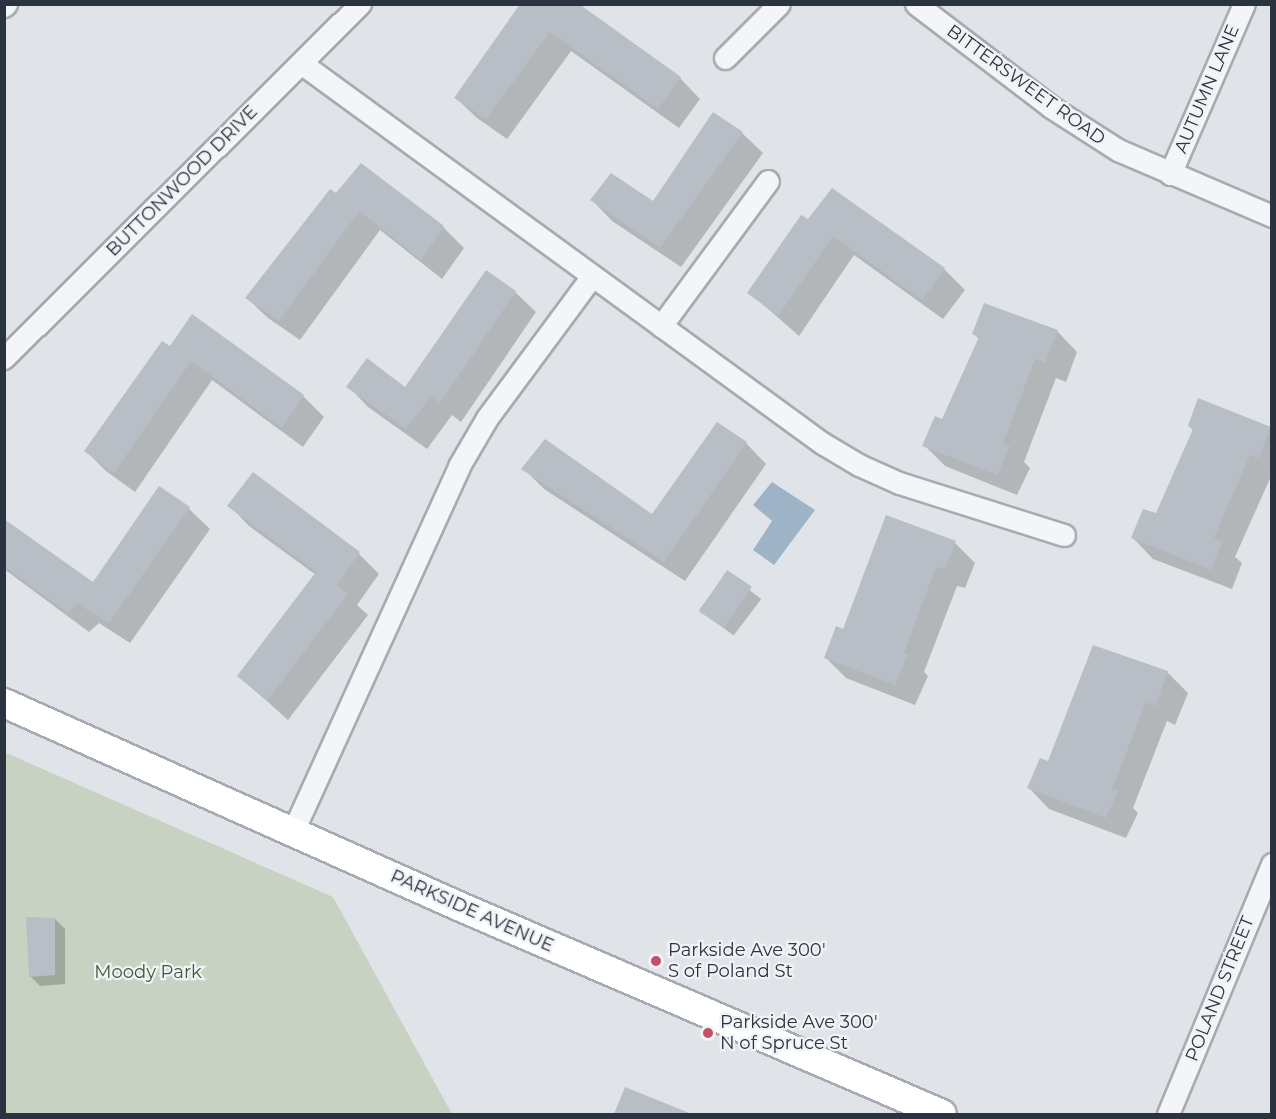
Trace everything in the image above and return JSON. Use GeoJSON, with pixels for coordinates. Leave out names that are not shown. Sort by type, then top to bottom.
{"type":"FeatureCollection","features":[{"type":"Feature","properties":{"kind":"main road","name":"PARKSIDE AVENUE"},"geometry":{"type":"LineString","coordinates":[[4,702],[474,913],[942,1114]]}},
{"type":"Feature","properties":{"kind":"street","name":"BUTTONWOOD DRIVE"},"geometry":{"type":"LineString","coordinates":[[4,358],[360,4]]}},
{"type":"Feature","properties":{"kind":"street"},"geometry":{"type":"LineString","coordinates":[[725,58],[779,4]]}},
{"type":"Feature","properties":{"kind":"street","name":"BITTERSWEET ROAD"},"geometry":{"type":"LineString","coordinates":[[916,4],[1075,124],[1118,150],[1272,216]]}},
{"type":"Feature","properties":{"kind":"street","name":"AUTUMN LANE"},"geometry":{"type":"LineString","coordinates":[[1170,174],[1244,4]]}},
{"type":"Feature","properties":{"kind":"street"},"geometry":{"type":"LineString","coordinates":[[301,63],[822,443],[859,465],[921,490],[1064,535]]}},
{"type":"Feature","properties":{"kind":"street"},"geometry":{"type":"LineString","coordinates":[[661,326],[768,182]]}},
{"type":"Feature","properties":{"kind":"street"},"geometry":{"type":"LineString","coordinates":[[293,831],[343,716],[459,466],[487,418],[592,276]]}},
{"type":"Feature","properties":{"kind":"street","name":"POLAND STREET"},"geometry":{"type":"LineString","coordinates":[[1168,1114],[1272,864]]}},
{"type":"Feature","properties":{"kind":"green space","name":"Moody Park"},"geometry":{"type":"Polygon","coordinates":[[[4,752],[333,897],[452,1114],[5,1114],[4,752]]]}},
{"type":"Feature","properties":{"kind":"water"},"geometry":{"type":"Polygon","coordinates":[[[772,482],[815,510],[774,565],[753,550],[772,521],[753,505],[772,482]]]}},
{"type":"Feature","properties":{"kind":"building"},"geometry":{"type":"Polygon","coordinates":[[[520,4],[579,4],[681,77],[658,109],[550,32],[486,119],[454,98],[520,4]]]}},
{"type":"Feature","properties":{"kind":"building"},"geometry":{"type":"Polygon","coordinates":[[[713,112],[743,132],[660,248],[590,200],[611,173],[653,201],[713,112]]]}},
{"type":"Feature","properties":{"kind":"building"},"geometry":{"type":"Polygon","coordinates":[[[361,163],[444,226],[421,260],[359,211],[279,321],[245,298],[330,189],[336,193],[361,163]]]}},
{"type":"Feature","properties":{"kind":"building"},"geometry":{"type":"Polygon","coordinates":[[[832,188],[945,268],[922,300],[833,236],[778,316],[747,293],[801,215],[808,219],[832,188]]]}},
{"type":"Feature","properties":{"kind":"building"},"geometry":{"type":"Polygon","coordinates":[[[486,270],[516,291],[440,403],[431,396],[406,429],[346,387],[367,358],[405,387],[486,270]]]}},
{"type":"Feature","properties":{"kind":"building"},"geometry":{"type":"Polygon","coordinates":[[[984,303],[1058,330],[1045,363],[1035,359],[1003,444],[1010,446],[997,475],[922,446],[935,416],[942,419],[979,337],[972,334],[984,303]]]}},
{"type":"Feature","properties":{"kind":"building"},"geometry":{"type":"Polygon","coordinates":[[[192,314],[304,395],[282,428],[191,361],[114,473],[84,451],[162,341],[170,346],[192,314]]]}},
{"type":"Feature","properties":{"kind":"building"},"geometry":{"type":"Polygon","coordinates":[[[1198,398],[1271,427],[1259,458],[1250,455],[1214,538],[1222,542],[1211,570],[1131,538],[1143,509],[1156,513],[1193,429],[1188,426],[1198,398]]]}},
{"type":"Feature","properties":{"kind":"building"},"geometry":{"type":"Polygon","coordinates":[[[717,422],[747,442],[664,562],[521,469],[545,439],[652,514],[717,422]]]}},
{"type":"Feature","properties":{"kind":"building"},"geometry":{"type":"Polygon","coordinates":[[[253,472],[360,552],[337,585],[348,594],[267,701],[237,676],[316,572],[227,506],[253,472]]]}},
{"type":"Feature","properties":{"kind":"building"},"geometry":{"type":"Polygon","coordinates":[[[159,486],[190,507],[109,623],[78,604],[68,613],[4,566],[4,519],[93,582],[159,486]]]}},
{"type":"Feature","properties":{"kind":"building"},"geometry":{"type":"Polygon","coordinates":[[[886,515],[956,541],[945,569],[936,567],[904,653],[908,654],[895,685],[824,658],[836,626],[843,629],[886,515]]]}},
{"type":"Feature","properties":{"kind":"building"},"geometry":{"type":"Polygon","coordinates":[[[727,570],[752,587],[724,628],[699,611],[727,570]]]}},
{"type":"Feature","properties":{"kind":"building"},"geometry":{"type":"Polygon","coordinates":[[[1093,645],[1168,671],[1155,706],[1146,702],[1112,789],[1118,791],[1106,818],[1027,788],[1040,758],[1048,761],[1093,645]]]}},
{"type":"Feature","properties":{"kind":"building"},"geometry":{"type":"Polygon","coordinates":[[[26,917],[55,918],[55,975],[29,977],[26,917]]]}},
{"type":"Feature","properties":{"kind":"building"},"geometry":{"type":"Polygon","coordinates":[[[625,1087],[692,1114],[614,1114],[625,1087]]]}},
{"type":"Feature","properties":{"kind":"place","name":"Parkside Ave 300' S of Poland St"},"geometry":{"type":"Point","coordinates":[656,961]}},
{"type":"Feature","properties":{"kind":"place","name":"Parkside Ave 300' N of Spruce St"},"geometry":{"type":"Point","coordinates":[708,1033]}}]}
